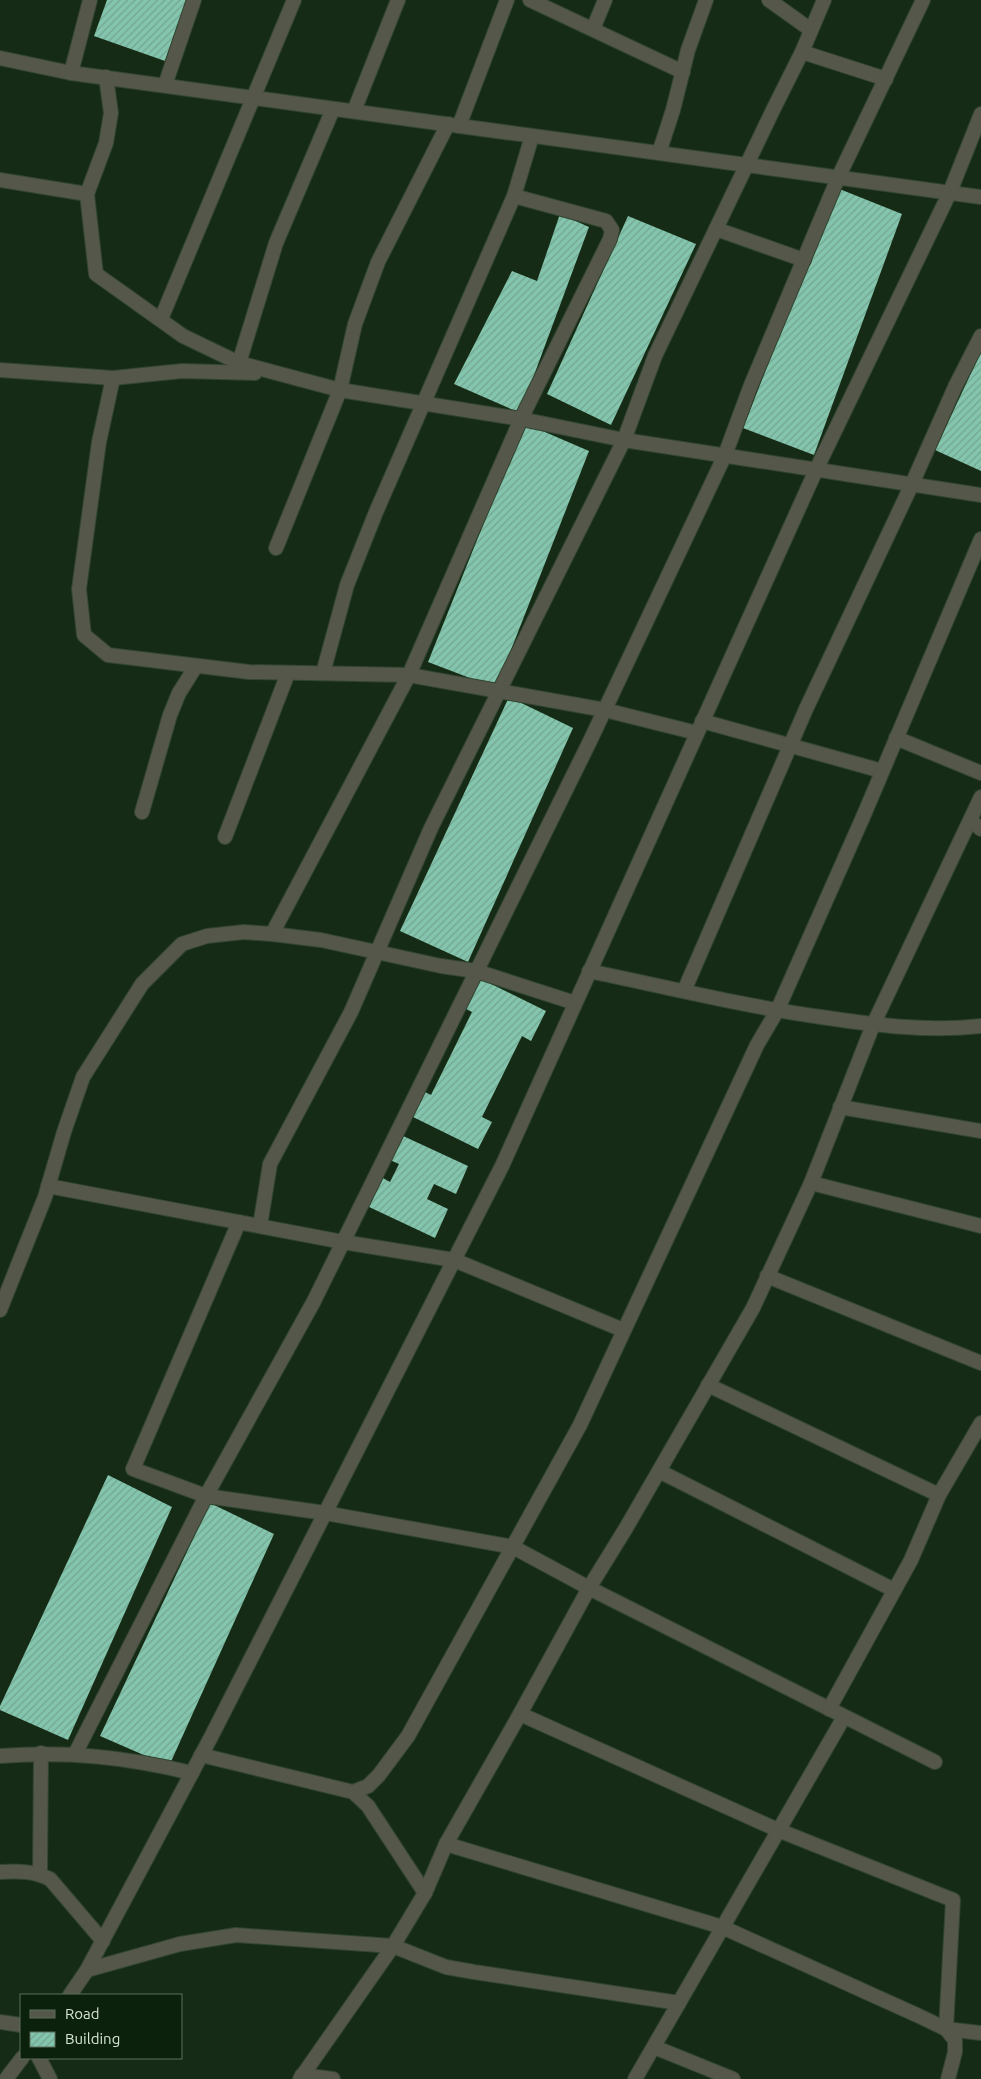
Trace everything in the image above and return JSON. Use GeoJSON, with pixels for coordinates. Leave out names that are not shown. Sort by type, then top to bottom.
{"type":"FeatureCollection","features":[{"type":"Feature","properties":{"kind":"street"},"geometry":{"type":"LineString","coordinates":[[71,73],[90,0]]}},
{"type":"Feature","properties":{"kind":"street"},"geometry":{"type":"LineString","coordinates":[[165,85],[194,0]]}},
{"type":"Feature","properties":{"kind":"street"},"geometry":{"type":"LineString","coordinates":[[161,319],[294,0]]}},
{"type":"Feature","properties":{"kind":"street"},"geometry":{"type":"LineString","coordinates":[[354,112],[398,0]]}},
{"type":"Feature","properties":{"kind":"street"},"geometry":{"type":"LineString","coordinates":[[276,548],[340,390],[355,324],[378,262],[454,125],[507,0]]}},
{"type":"Feature","properties":{"kind":"street"},"geometry":{"type":"LineString","coordinates":[[530,0],[683,72]]}},
{"type":"Feature","properties":{"kind":"street"},"geometry":{"type":"LineString","coordinates":[[593,30],[605,0]]}},
{"type":"Feature","properties":{"kind":"street"},"geometry":{"type":"LineString","coordinates":[[659,153],[701,10],[706,0]]}},
{"type":"Feature","properties":{"kind":"street"},"geometry":{"type":"LineString","coordinates":[[770,0],[811,30]]}},
{"type":"Feature","properties":{"kind":"street"},"geometry":{"type":"LineString","coordinates":[[260,1226],[270,1164],[351,1012],[431,828],[624,440],[655,356],[802,52],[824,0]]}},
{"type":"Feature","properties":{"kind":"street"},"geometry":{"type":"LineString","coordinates":[[75,1754],[206,1496],[314,1301],[605,710],[725,455],[751,385],[838,178],[924,0]]}},
{"type":"Feature","properties":{"kind":"street"},"geometry":{"type":"LineString","coordinates":[[802,52],[886,79]]}},
{"type":"Feature","properties":{"kind":"street"},"geometry":{"type":"LineString","coordinates":[[0,58],[71,73],[950,192],[981,198]]}},
{"type":"Feature","properties":{"kind":"street"},"geometry":{"type":"LineString","coordinates":[[106,77],[111,114],[106,143],[87,194],[96,274],[183,336],[239,363],[340,390],[521,419],[624,440],[981,495]]}},
{"type":"Feature","properties":{"kind":"street"},"geometry":{"type":"LineString","coordinates":[[239,363],[276,243],[333,108]]}},
{"type":"Feature","properties":{"kind":"street"},"geometry":{"type":"LineString","coordinates":[[71,1994],[87,1970],[192,1773],[502,1166],[816,470],[950,192],[981,114]]}},
{"type":"Feature","properties":{"kind":"street"},"geometry":{"type":"LineString","coordinates":[[322,673],[347,585],[376,512],[514,196],[532,136]]}},
{"type":"Feature","properties":{"kind":"street"},"geometry":{"type":"LineString","coordinates":[[0,180],[87,194]]}},
{"type":"Feature","properties":{"kind":"street"},"geometry":{"type":"LineString","coordinates":[[272,934],[408,675],[521,419],[610,239],[612,230],[606,221],[514,196]]}},
{"type":"Feature","properties":{"kind":"street"},"geometry":{"type":"LineString","coordinates":[[716,229],[804,260]]}},
{"type":"Feature","properties":{"kind":"street"},"geometry":{"type":"LineString","coordinates":[[684,991],[790,746],[955,387],[981,336]]}},
{"type":"Feature","properties":{"kind":"street"},"geometry":{"type":"LineString","coordinates":[[0,370],[113,378],[182,371],[279,374]]}},
{"type":"Feature","properties":{"kind":"street"},"geometry":{"type":"LineString","coordinates":[[113,378],[99,442],[79,588],[84,635],[108,655],[249,672],[408,675],[700,727],[790,746],[882,771]]}},
{"type":"Feature","properties":{"kind":"street"},"geometry":{"type":"LineString","coordinates":[[353,1792],[368,1786],[379,1775],[408,1736],[580,1425],[757,1045],[777,1011],[981,539]]}},
{"type":"Feature","properties":{"kind":"street"},"geometry":{"type":"LineString","coordinates":[[142,812],[170,715],[179,693],[196,666]]}},
{"type":"Feature","properties":{"kind":"street"},"geometry":{"type":"LineString","coordinates":[[225,837],[288,673]]}},
{"type":"Feature","properties":{"kind":"street"},"geometry":{"type":"LineString","coordinates":[[896,738],[981,772]]}},
{"type":"Feature","properties":{"kind":"street"},"geometry":{"type":"LineString","coordinates":[[301,2077],[393,1946],[425,1893],[446,1844],[589,1588],[626,1528],[753,1308],[811,1183],[873,1025],[976,825],[981,797]]}},
{"type":"Feature","properties":{"kind":"street"},"geometry":{"type":"LineString","coordinates":[[0,1310],[48,1186],[83,1078],[142,984],[182,944],[207,936],[244,932],[321,940],[441,966],[476,971],[575,1003]]}},
{"type":"Feature","properties":{"kind":"street"},"geometry":{"type":"LineString","coordinates":[[589,971],[777,1011],[873,1025],[949,1029],[981,1026]]}},
{"type":"Feature","properties":{"kind":"street"},"geometry":{"type":"LineString","coordinates":[[840,1108],[981,1131]]}},
{"type":"Feature","properties":{"kind":"street"},"geometry":{"type":"LineString","coordinates":[[811,1183],[981,1226]]}},
{"type":"Feature","properties":{"kind":"street"},"geometry":{"type":"LineString","coordinates":[[48,1186],[343,1242],[454,1260],[623,1330]]}},
{"type":"Feature","properties":{"kind":"street"},"geometry":{"type":"LineString","coordinates":[[238,1222],[133,1469],[206,1496],[325,1513],[513,1547],[589,1588],[935,1762]]}},
{"type":"Feature","properties":{"kind":"street"},"geometry":{"type":"LineString","coordinates":[[767,1276],[981,1363]]}},
{"type":"Feature","properties":{"kind":"street"},"geometry":{"type":"LineString","coordinates":[[708,1385],[939,1495]]}},
{"type":"Feature","properties":{"kind":"street"},"geometry":{"type":"LineString","coordinates":[[829,1709],[910,1560],[939,1495],[981,1423]]}},
{"type":"Feature","properties":{"kind":"street"},"geometry":{"type":"LineString","coordinates":[[659,1471],[894,1590]]}},
{"type":"Feature","properties":{"kind":"street"},"geometry":{"type":"LineString","coordinates":[[520,1714],[778,1830],[954,1900],[946,2029],[955,2040],[955,2052],[948,2079]]}},
{"type":"Feature","properties":{"kind":"street"},"geometry":{"type":"LineString","coordinates":[[635,2079],[844,1716]]}},
{"type":"Feature","properties":{"kind":"street"},"geometry":{"type":"LineString","coordinates":[[40,1753],[40,1874]]}},
{"type":"Feature","properties":{"kind":"street"},"geometry":{"type":"LineString","coordinates":[[0,1756],[40,1753],[75,1754],[135,1761],[192,1773]]}},
{"type":"Feature","properties":{"kind":"street"},"geometry":{"type":"LineString","coordinates":[[201,1755],[353,1792],[368,1806],[425,1893]]}},
{"type":"Feature","properties":{"kind":"street"},"geometry":{"type":"LineString","coordinates":[[446,1844],[722,1927],[946,2029],[981,2033]]}},
{"type":"Feature","properties":{"kind":"street"},"geometry":{"type":"LineString","coordinates":[[0,1872],[40,1874],[50,1879],[102,1941]]}},
{"type":"Feature","properties":{"kind":"street"},"geometry":{"type":"LineString","coordinates":[[87,1970],[180,1944],[236,1935],[393,1946],[446,1967],[679,2003]]}},
{"type":"Feature","properties":{"kind":"street"},"geometry":{"type":"LineString","coordinates":[[0,2022],[20,2025]]}},
{"type":"Feature","properties":{"kind":"street"},"geometry":{"type":"LineString","coordinates":[[654,2047],[733,2079]]}},
{"type":"Feature","properties":{"kind":"street"},"geometry":{"type":"LineString","coordinates":[[6,2079],[21,2059]]}},
{"type":"Feature","properties":{"kind":"street"},"geometry":{"type":"LineString","coordinates":[[40,2059],[50,2079]]}},
{"type":"Feature","properties":{"kind":"street"},"geometry":{"type":"LineString","coordinates":[[301,2077],[333,2079]]}},
{"type":"Feature","properties":{"kind":"building"},"geometry":{"type":"Polygon","coordinates":[[[107,0],[186,0],[165,61],[94,36],[107,0]]]}},
{"type":"Feature","properties":{"kind":"building"},"geometry":{"type":"Polygon","coordinates":[[[837,188],[902,214],[814,455],[743,428],[837,188]]]}},
{"type":"Feature","properties":{"kind":"building"},"geometry":{"type":"Polygon","coordinates":[[[560,214],[589,227],[520,413],[454,384],[512,271],[537,281],[560,214]]]}},
{"type":"Feature","properties":{"kind":"building"},"geometry":{"type":"Polygon","coordinates":[[[628,216],[696,244],[611,425],[547,394],[628,216]]]}},
{"type":"Feature","properties":{"kind":"building"},"geometry":{"type":"Polygon","coordinates":[[[981,352],[981,471],[935,450],[981,352]]]}},
{"type":"Feature","properties":{"kind":"building"},"geometry":{"type":"Polygon","coordinates":[[[524,423],[589,451],[496,688],[428,662],[524,423]]]}},
{"type":"Feature","properties":{"kind":"building"},"geometry":{"type":"Polygon","coordinates":[[[509,697],[573,728],[468,962],[400,931],[509,697]]]}},
{"type":"Feature","properties":{"kind":"building"},"geometry":{"type":"Polygon","coordinates":[[[479,978],[546,1011],[531,1041],[522,1036],[482,1117],[492,1122],[478,1149],[411,1116],[423,1091],[431,1095],[472,1012],[464,1008],[479,978]]]}},
{"type":"Feature","properties":{"kind":"building"},"geometry":{"type":"Polygon","coordinates":[[[401,1135],[468,1166],[456,1194],[434,1184],[427,1199],[448,1209],[435,1238],[367,1206],[381,1177],[390,1182],[399,1164],[390,1160],[401,1135]]]}},
{"type":"Feature","properties":{"kind":"building"},"geometry":{"type":"Polygon","coordinates":[[[108,1475],[172,1507],[68,1740],[0,1710],[0,1706],[108,1475]]]}},
{"type":"Feature","properties":{"kind":"building"},"geometry":{"type":"Polygon","coordinates":[[[210,1503],[274,1534],[169,1766],[100,1736],[210,1503]]]}}]}
